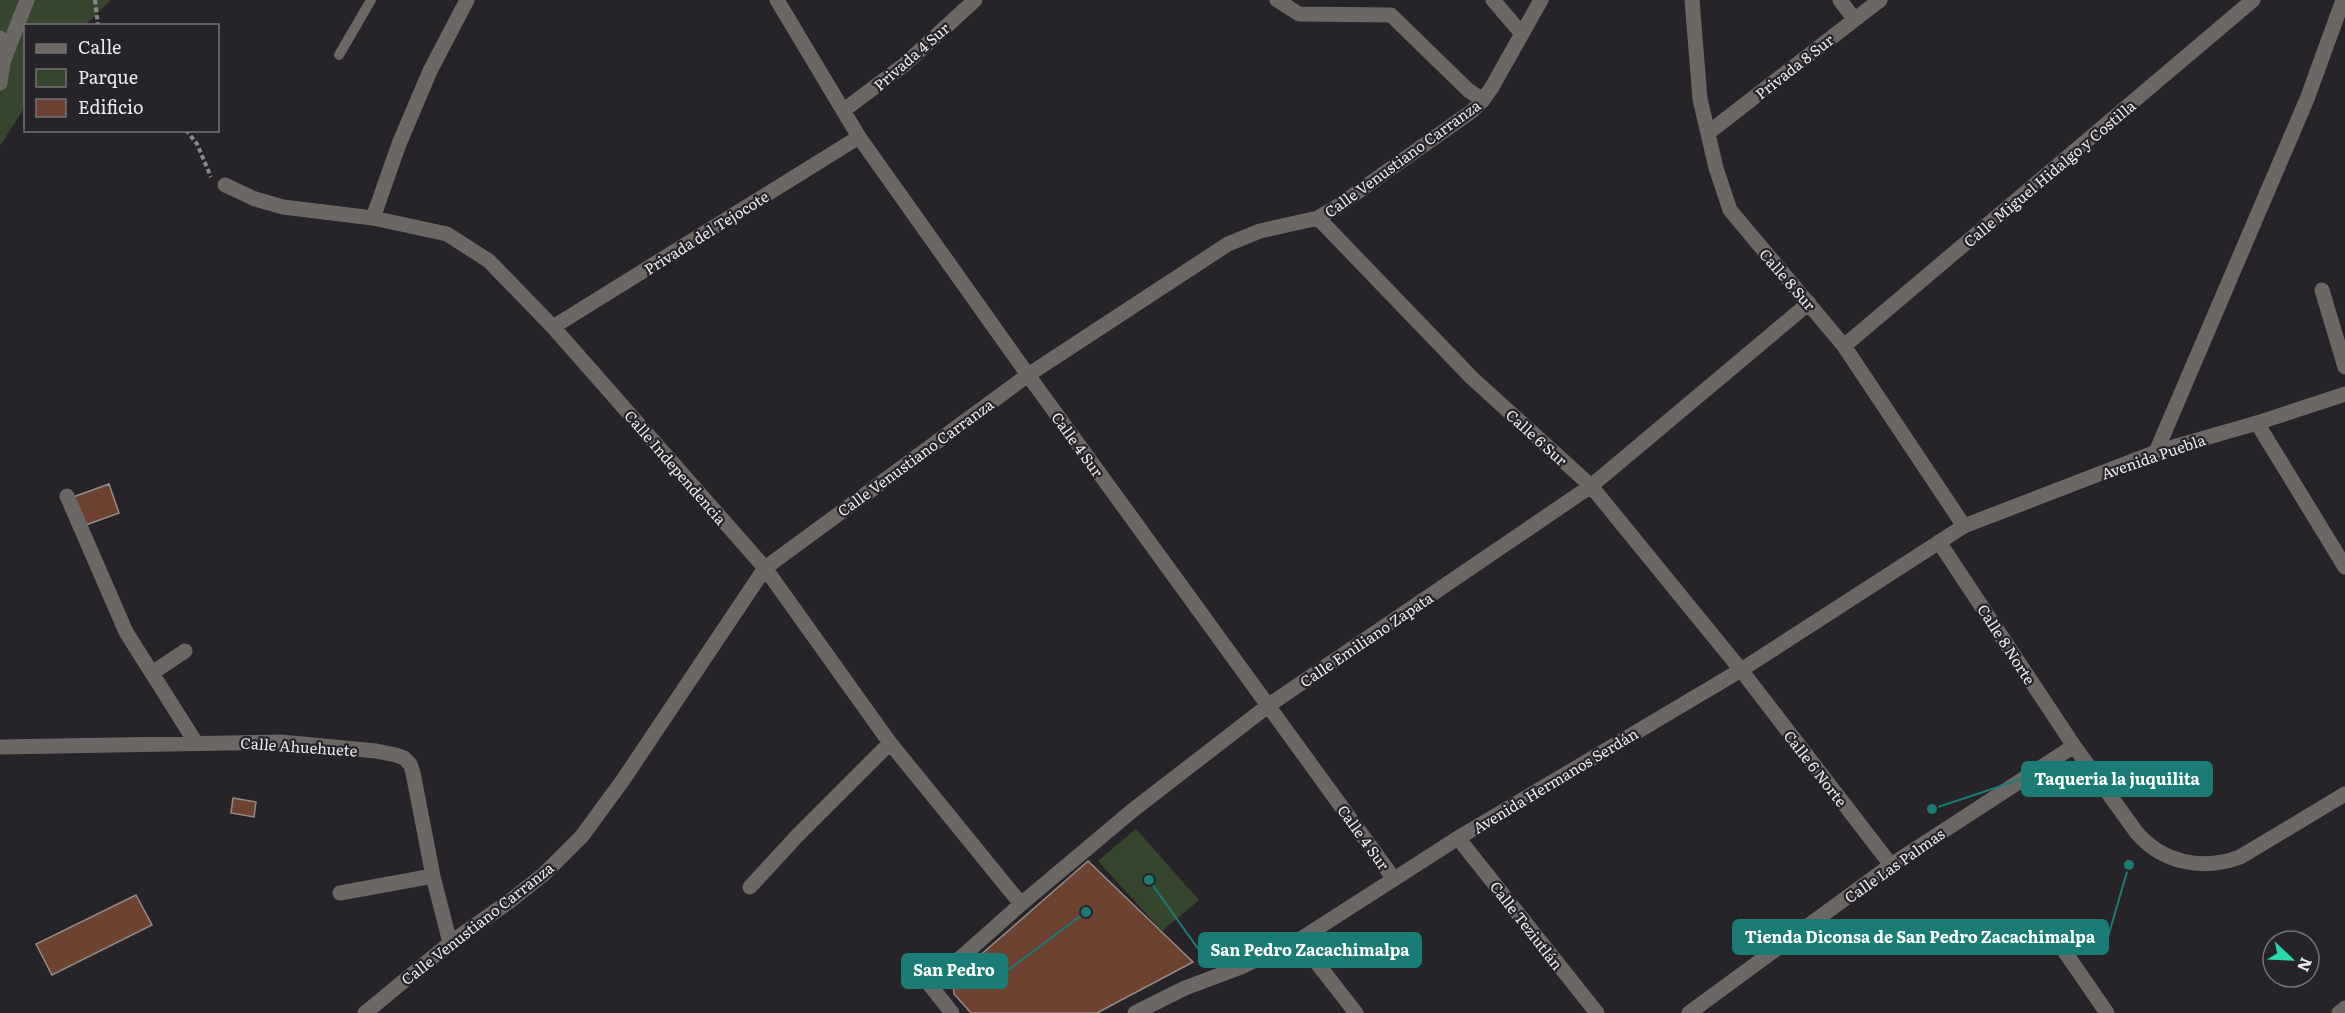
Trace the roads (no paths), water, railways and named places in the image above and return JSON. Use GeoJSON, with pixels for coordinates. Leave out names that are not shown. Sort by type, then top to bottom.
{"type":"FeatureCollection","features":[{"type":"Feature","properties":{"kind":"street"},"geometry":{"type":"LineString","coordinates":[[0,82],[3,62],[27,0]]}},
{"type":"Feature","properties":{"kind":"street"},"geometry":{"type":"LineString","coordinates":[[373,218],[399,144],[430,71],[467,0]]}},
{"type":"Feature","properties":{"kind":"street","name":"Calle 4 Sur"},"geometry":{"type":"LineString","coordinates":[[777,0],[860,137],[1028,375],[1394,879]]}},
{"type":"Feature","properties":{"kind":"street","name":"Privada 4 Sur"},"geometry":{"type":"LineString","coordinates":[[844,110],[904,65],[975,0]]}},
{"type":"Feature","properties":{"kind":"street"},"geometry":{"type":"LineString","coordinates":[[1277,0],[1299,14],[1391,15]]}},
{"type":"Feature","properties":{"kind":"street"},"geometry":{"type":"LineString","coordinates":[[1381,0],[1391,15],[1468,90],[1483,100]]}},
{"type":"Feature","properties":{"kind":"street"},"geometry":{"type":"LineString","coordinates":[[1493,0],[1522,34]]}},
{"type":"Feature","properties":{"kind":"street","name":"Calle Venustiano Carranza"},"geometry":{"type":"LineString","coordinates":[[365,1013],[450,943],[510,902],[544,874],[582,836],[623,780],[765,568],[1028,375],[1237,240],[1277,226],[1318,218],[1472,111],[1483,100],[1541,0]]}},
{"type":"Feature","properties":{"kind":"street","name":"Calle 8 Sur"},"geometry":{"type":"LineString","coordinates":[[1692,0],[1700,99],[1730,210],[1844,346],[1964,526]]}},
{"type":"Feature","properties":{"kind":"street"},"geometry":{"type":"LineString","coordinates":[[1840,0],[1854,18]]}},
{"type":"Feature","properties":{"kind":"street","name":"Privada 8 Sur"},"geometry":{"type":"LineString","coordinates":[[1708,133],[1880,0]]}},
{"type":"Feature","properties":{"kind":"street","name":"Calle Miguel Hidalgo y Costilla"},"geometry":{"type":"LineString","coordinates":[[1844,346],[2253,0]]}},
{"type":"Feature","properties":{"kind":"street"},"geometry":{"type":"LineString","coordinates":[[2156,452],[2307,99],[2343,0]]}},
{"type":"Feature","properties":{"kind":"street"},"geometry":{"type":"LineString","coordinates":[[0,38],[3,62]]}},
{"type":"Feature","properties":{"kind":"street","name":"Privada del Tejocote"},"geometry":{"type":"LineString","coordinates":[[553,327],[860,137]]}},
{"type":"Feature","properties":{"kind":"street","name":"Calle Independencia"},"geometry":{"type":"LineString","coordinates":[[225,185],[255,199],[283,207],[373,218],[447,234],[469,246],[489,261],[553,327],[765,568],[890,743],[1021,904]]}},
{"type":"Feature","properties":{"kind":"street","name":"Calle 6 Sur"},"geometry":{"type":"LineString","coordinates":[[1318,218],[1472,378],[1591,486],[1741,670]]}},
{"type":"Feature","properties":{"kind":"street"},"geometry":{"type":"LineString","coordinates":[[2322,290],[2345,367]]}},
{"type":"Feature","properties":{"kind":"street","name":"Calle Emiliano Zapata"},"geometry":{"type":"LineString","coordinates":[[952,1013],[930,986],[1021,904],[1133,810],[1269,705],[1591,486],[1809,303]]}},
{"type":"Feature","properties":{"kind":"street","name":"Avenida Puebla"},"geometry":{"type":"LineString","coordinates":[[1964,526],[2156,452],[2257,423],[2345,394]]}},
{"type":"Feature","properties":{"kind":"street"},"geometry":{"type":"LineString","coordinates":[[2257,423],[2345,567]]}},
{"type":"Feature","properties":{"kind":"street"},"geometry":{"type":"LineString","coordinates":[[67,496],[126,632],[196,743]]}},
{"type":"Feature","properties":{"kind":"street","name":"Avenida Hermanos Serdán"},"geometry":{"type":"LineString","coordinates":[[1135,1013],[1185,987],[1241,967],[1299,940],[1458,838],[1741,670],[1964,526]]}},
{"type":"Feature","properties":{"kind":"street","name":"Calle 8 Norte"},"geometry":{"type":"LineString","coordinates":[[1940,542],[2074,746],[2147,845],[2158,853],[2176,860],[2214,864],[2240,857],[2345,794]]}},
{"type":"Feature","properties":{"kind":"street"},"geometry":{"type":"LineString","coordinates":[[152,673],[185,651]]}},
{"type":"Feature","properties":{"kind":"street","name":"Calle 6 Norte"},"geometry":{"type":"LineString","coordinates":[[1741,670],[1891,866]]}},
{"type":"Feature","properties":{"kind":"street","name":"Calle Ahuehuete"},"geometry":{"type":"LineString","coordinates":[[0,747],[281,742],[376,751],[404,758],[410,764],[413,773],[433,876],[450,943]]}},
{"type":"Feature","properties":{"kind":"street"},"geometry":{"type":"LineString","coordinates":[[750,888],[796,837],[890,743]]}},
{"type":"Feature","properties":{"kind":"street","name":"Calle Las Palmas"},"geometry":{"type":"LineString","coordinates":[[1689,1013],[1891,866],[2074,746]]}},
{"type":"Feature","properties":{"kind":"street","name":"Calle Teziutlán"},"geometry":{"type":"LineString","coordinates":[[1458,838],[1597,1013]]}},
{"type":"Feature","properties":{"kind":"street"},"geometry":{"type":"LineString","coordinates":[[340,893],[433,876]]}},
{"type":"Feature","properties":{"kind":"street"},"geometry":{"type":"LineString","coordinates":[[1299,940],[1356,1013]]}},
{"type":"Feature","properties":{"kind":"street"},"geometry":{"type":"LineString","coordinates":[[2065,952],[2107,1013]]}},
{"type":"Feature","properties":{"kind":"street"},"geometry":{"type":"LineString","coordinates":[[2339,1013],[2345,1008]]}},
{"type":"Feature","properties":{"kind":"lane"},"geometry":{"type":"LineString","coordinates":[[339,55],[370,0]]}},
{"type":"Feature","properties":{"kind":"place","name":"Taqueria la juquilita"},"geometry":{"type":"Point","coordinates":[1932,809]}},
{"type":"Feature","properties":{"kind":"place","name":"Tienda Diconsa de San Pedro Zacachimalpa"},"geometry":{"type":"Point","coordinates":[2129,865]}},
{"type":"Feature","properties":{"kind":"place","name":"San Pedro Zacachimalpa"},"geometry":{"type":"Point","coordinates":[1149,880]}},
{"type":"Feature","properties":{"kind":"place","name":"San Pedro"},"geometry":{"type":"Point","coordinates":[1086,912]}}]}
